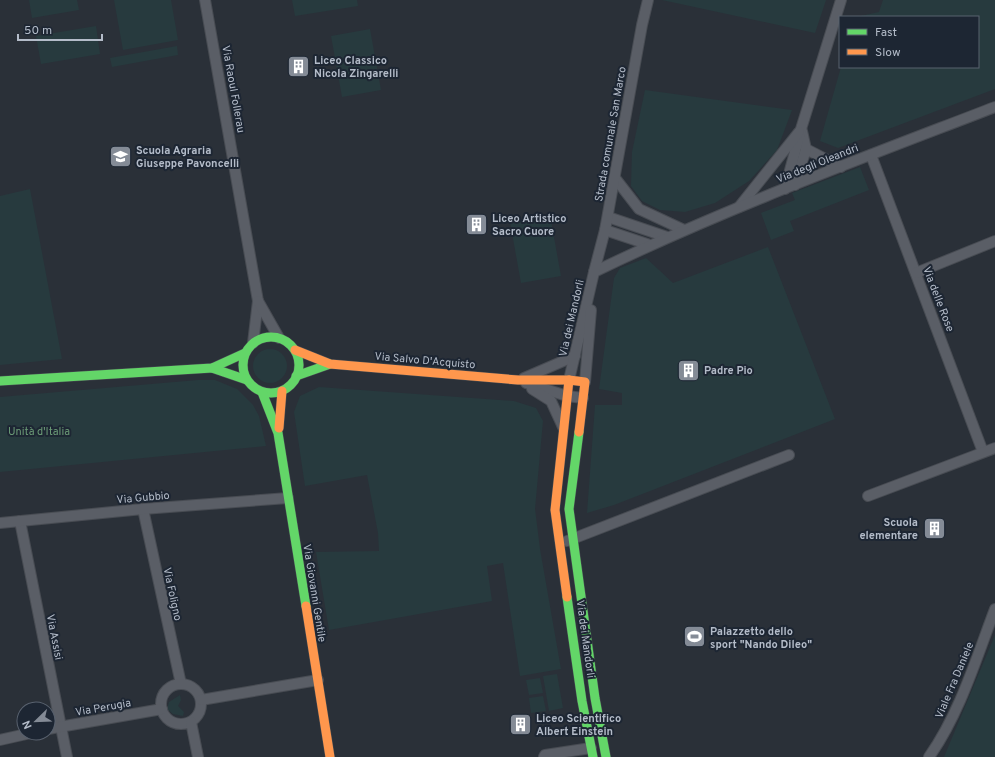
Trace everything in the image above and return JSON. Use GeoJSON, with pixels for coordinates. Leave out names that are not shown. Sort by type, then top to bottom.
{"type":"FeatureCollection","features":[{"type":"Feature","properties":{"kind":"street","name":"Via Raoul Follerau"},"geometry":{"type":"LineString","coordinates":[[205,0],[258,301],[253,343]]}},
{"type":"Feature","properties":{"kind":"street","name":"Strada comunale San Marco"},"geometry":{"type":"LineString","coordinates":[[594,272],[608,217],[648,0]]}},
{"type":"Feature","properties":{"kind":"street"},"geometry":{"type":"LineString","coordinates":[[785,189],[801,129],[841,0]]}},
{"type":"Feature","properties":{"kind":"street","name":"Via degli Oleandri"},"geometry":{"type":"LineString","coordinates":[[594,272],[667,237],[995,106]]}},
{"type":"Feature","properties":{"kind":"street"},"geometry":{"type":"LineString","coordinates":[[795,185],[806,149],[801,129]]}},
{"type":"Feature","properties":{"kind":"street"},"geometry":{"type":"LineString","coordinates":[[738,208],[801,129]]}},
{"type":"Feature","properties":{"kind":"street"},"geometry":{"type":"LineString","coordinates":[[806,149],[841,167]]}},
{"type":"Feature","properties":{"kind":"street","name":"Via delle Rose"},"geometry":{"type":"LineString","coordinates":[[871,155],[983,452]]}},
{"type":"Feature","properties":{"kind":"street"},"geometry":{"type":"LineString","coordinates":[[615,178],[639,209],[684,230]]}},
{"type":"Feature","properties":{"kind":"street"},"geometry":{"type":"LineString","coordinates":[[608,217],[667,237]]}},
{"type":"Feature","properties":{"kind":"street"},"geometry":{"type":"LineString","coordinates":[[605,230],[650,245]]}},
{"type":"Feature","properties":{"kind":"street"},"geometry":{"type":"LineString","coordinates":[[916,273],[995,241]]}},
{"type":"Feature","properties":{"kind":"street","name":"Via dei Mandorli"},"geometry":{"type":"LineString","coordinates":[[592,753],[582,701],[556,510],[563,426],[569,380],[594,272]]}},
{"type":"Feature","properties":{"kind":"street","name":"Via dei Mandorli"},"geometry":{"type":"LineString","coordinates":[[594,272],[585,382],[568,509],[595,698],[606,757]]}},
{"type":"Feature","properties":{"kind":"street","name":"Via Raoul Follerau"},"geometry":{"type":"LineString","coordinates":[[258,301],[279,338]]}},
{"type":"Feature","properties":{"kind":"street"},"geometry":{"type":"LineString","coordinates":[[212,368],[246,380],[262,392],[269,393],[282,391],[288,387],[296,376],[299,363],[294,350],[285,341],[279,338],[265,337],[253,343],[245,354],[242,367],[246,380]]}},
{"type":"Feature","properties":{"kind":"street","name":"Via Salvo D'Acquisto"},"geometry":{"type":"LineString","coordinates":[[294,350],[330,364],[518,380],[569,380],[585,382]]}},
{"type":"Feature","properties":{"kind":"street"},"geometry":{"type":"LineString","coordinates":[[0,381],[212,368],[245,354]]}},
{"type":"Feature","properties":{"kind":"street"},"geometry":{"type":"LineString","coordinates":[[518,380],[575,356]]}},
{"type":"Feature","properties":{"kind":"street","name":"Via Salvo D'Acquisto"},"geometry":{"type":"LineString","coordinates":[[296,376],[330,364]]}},
{"type":"Feature","properties":{"kind":"street"},"geometry":{"type":"LineString","coordinates":[[518,380],[551,401],[563,426]]}},
{"type":"Feature","properties":{"kind":"street","name":"Via Salvo D'Acquisto"},"geometry":{"type":"LineString","coordinates":[[518,380],[567,396],[583,398]]}},
{"type":"Feature","properties":{"kind":"street","name":"Via Giovanni Gentile"},"geometry":{"type":"LineString","coordinates":[[278,433],[282,391]]}},
{"type":"Feature","properties":{"kind":"street","name":"Via Giovanni Gentile"},"geometry":{"type":"LineString","coordinates":[[262,392],[278,433],[330,757]]}},
{"type":"Feature","properties":{"kind":"street"},"geometry":{"type":"LineString","coordinates":[[868,496],[995,448]]}},
{"type":"Feature","properties":{"kind":"street"},"geometry":{"type":"LineString","coordinates":[[560,543],[789,455]]}},
{"type":"Feature","properties":{"kind":"street","name":"Via Gubbio"},"geometry":{"type":"LineString","coordinates":[[0,523],[143,509],[288,498]]}},
{"type":"Feature","properties":{"kind":"street","name":"Via Foligno"},"geometry":{"type":"LineString","coordinates":[[143,509],[181,684]]}},
{"type":"Feature","properties":{"kind":"street","name":"Via Assisi"},"geometry":{"type":"LineString","coordinates":[[20,521],[68,757]]}},
{"type":"Feature","properties":{"kind":"street","name":"Viale Fra Daniele"},"geometry":{"type":"LineString","coordinates":[[929,757],[938,744],[956,709],[995,609]]}},
{"type":"Feature","properties":{"kind":"street"},"geometry":{"type":"LineString","coordinates":[[201,700],[318,680]]}},
{"type":"Feature","properties":{"kind":"street"},"geometry":{"type":"LineString","coordinates":[[175,685],[188,685],[194,688],[201,700],[200,712],[191,722],[179,724],[173,723],[164,715],[162,709],[162,697],[165,692],[175,685]]}},
{"type":"Feature","properties":{"kind":"street","name":"Via Perugia"},"geometry":{"type":"LineString","coordinates":[[56,727],[162,709]]}},
{"type":"Feature","properties":{"kind":"street"},"geometry":{"type":"LineString","coordinates":[[191,722],[198,757]]}},
{"type":"Feature","properties":{"kind":"street"},"geometry":{"type":"LineString","coordinates":[[0,740],[16,736]]}},
{"type":"Feature","properties":{"kind":"street"},"geometry":{"type":"LineString","coordinates":[[544,757],[544,755],[592,753]]}},
{"type":"Feature","properties":{"kind":"green space"},"geometry":{"type":"Polygon","coordinates":[[[29,0],[77,0],[79,10],[32,18],[29,0]]]}},
{"type":"Feature","properties":{"kind":"green space"},"geometry":{"type":"Polygon","coordinates":[[[114,0],[171,0],[178,40],[123,50],[114,0]]]}},
{"type":"Feature","properties":{"kind":"green space"},"geometry":{"type":"Polygon","coordinates":[[[292,0],[357,0],[358,6],[295,16],[292,0]]]}},
{"type":"Feature","properties":{"kind":"green space"},"geometry":{"type":"Polygon","coordinates":[[[662,0],[826,0],[815,33],[662,0]]]}},
{"type":"Feature","properties":{"kind":"green space"},"geometry":{"type":"Polygon","coordinates":[[[883,0],[995,0],[995,89],[838,148],[820,141],[841,68],[979,68],[979,16],[861,16],[879,12],[883,0]]]}},
{"type":"Feature","properties":{"kind":"green space"},"geometry":{"type":"Polygon","coordinates":[[[96,26],[100,54],[41,64],[36,36],[96,26]]]}},
{"type":"Feature","properties":{"kind":"green space"},"geometry":{"type":"Polygon","coordinates":[[[370,29],[381,90],[342,97],[331,36],[370,29]]]}},
{"type":"Feature","properties":{"kind":"green space"},"geometry":{"type":"Polygon","coordinates":[[[177,46],[178,55],[112,67],[110,58],[177,46]]]}},
{"type":"Feature","properties":{"kind":"green space"},"geometry":{"type":"Polygon","coordinates":[[[645,90],[792,110],[777,150],[749,181],[715,203],[685,212],[660,210],[642,201],[631,186],[632,152],[645,90]]]}},
{"type":"Feature","properties":{"kind":"green space"},"geometry":{"type":"Polygon","coordinates":[[[860,167],[869,190],[790,221],[794,231],[771,240],[761,213],[795,200],[792,193],[860,167]]]}},
{"type":"Feature","properties":{"kind":"green space"},"geometry":{"type":"Polygon","coordinates":[[[30,189],[62,359],[0,365],[0,196],[30,189]]]}},
{"type":"Feature","properties":{"kind":"green space"},"geometry":{"type":"Polygon","coordinates":[[[550,215],[561,276],[521,283],[510,222],[550,215]]]}},
{"type":"Feature","properties":{"kind":"green space"},"geometry":{"type":"Polygon","coordinates":[[[768,247],[835,419],[614,505],[587,513],[595,405],[622,405],[622,393],[599,389],[614,278],[620,268],[646,258],[673,283],[768,247]]]}},
{"type":"Feature","properties":{"kind":"green space"},"geometry":{"type":"Polygon","coordinates":[[[270,349],[276,350],[282,354],[286,360],[286,372],[282,378],[276,382],[270,383],[264,382],[258,378],[254,372],[253,366],[254,360],[258,354],[264,350],[270,349]]]}},
{"type":"Feature","properties":{"kind":"green space","name":"Unità d'Italia"},"geometry":{"type":"Polygon","coordinates":[[[198,380],[215,380],[237,389],[253,405],[259,416],[266,446],[0,472],[0,397],[198,380]]]}},
{"type":"Feature","properties":{"kind":"green space"},"geometry":{"type":"Polygon","coordinates":[[[319,387],[514,401],[536,408],[543,421],[535,509],[540,549],[561,669],[520,676],[503,563],[487,566],[492,601],[329,630],[316,552],[379,551],[378,533],[367,475],[305,486],[294,412],[300,396],[319,387]]]}},
{"type":"Feature","properties":{"kind":"green space"},"geometry":{"type":"Polygon","coordinates":[[[995,635],[995,757],[944,757],[995,635]]]}},
{"type":"Feature","properties":{"kind":"green space"},"geometry":{"type":"Polygon","coordinates":[[[557,674],[563,708],[549,711],[543,676],[557,674]]]}},
{"type":"Feature","properties":{"kind":"green space"},"geometry":{"type":"Polygon","coordinates":[[[540,678],[543,693],[529,695],[526,680],[540,678]]]}},
{"type":"Feature","properties":{"kind":"green space"},"geometry":{"type":"Polygon","coordinates":[[[180,695],[181,700],[178,706],[184,712],[183,716],[173,714],[167,709],[169,702],[180,695]]]}},
{"type":"Feature","properties":{"kind":"green space"},"geometry":{"type":"Polygon","coordinates":[[[543,696],[546,711],[531,713],[529,698],[543,696]]]}},
{"type":"Feature","properties":{"kind":"traffic: fast"},"geometry":{"type":"LineString","coordinates":[[271,337],[282,339],[291,345],[297,354],[299,365],[297,376],[291,385],[282,391],[271,393],[260,391],[251,385],[245,376],[243,365],[245,354],[251,345],[260,339],[271,337]]}},
{"type":"Feature","properties":{"kind":"traffic: fast"},"geometry":{"type":"LineString","coordinates":[[0,381],[212,368],[245,353]]}},
{"type":"Feature","properties":{"kind":"traffic: fast"},"geometry":{"type":"LineString","coordinates":[[296,376],[330,364]]}},
{"type":"Feature","properties":{"kind":"traffic: fast"},"geometry":{"type":"LineString","coordinates":[[212,368],[247,380]]}},
{"type":"Feature","properties":{"kind":"traffic: fast"},"geometry":{"type":"LineString","coordinates":[[262,392],[278,433],[306,606]]}},
{"type":"Feature","properties":{"kind":"traffic: fast"},"geometry":{"type":"LineString","coordinates":[[579,432],[569,509],[595,698],[606,757]]}},
{"type":"Feature","properties":{"kind":"traffic: fast"},"geometry":{"type":"LineString","coordinates":[[567,597],[582,701],[593,757]]}},
{"type":"Feature","properties":{"kind":"traffic: slow"},"geometry":{"type":"LineString","coordinates":[[295,350],[330,364],[518,380],[569,380],[585,382],[579,432]]}},
{"type":"Feature","properties":{"kind":"traffic: slow"},"geometry":{"type":"LineString","coordinates":[[567,597],[555,510],[569,380]]}},
{"type":"Feature","properties":{"kind":"traffic: slow"},"geometry":{"type":"LineString","coordinates":[[279,428],[282,391]]}},
{"type":"Feature","properties":{"kind":"traffic: slow"},"geometry":{"type":"LineString","coordinates":[[306,606],[330,757]]}},
{"type":"Feature","properties":{"kind":"place","name":"Liceo Classico Nicola Zingarelli"},"geometry":{"type":"Point","coordinates":[299,66]}},
{"type":"Feature","properties":{"kind":"place","name":"Scuola Agraria Giuseppe Pavoncelli"},"geometry":{"type":"Point","coordinates":[121,156]}},
{"type":"Feature","properties":{"kind":"place","name":"Liceo Artistico Sacro Cuore"},"geometry":{"type":"Point","coordinates":[476,224]}},
{"type":"Feature","properties":{"kind":"place","name":"Padre Pio"},"geometry":{"type":"Point","coordinates":[689,370]}},
{"type":"Feature","properties":{"kind":"place","name":"Scuola elementare"},"geometry":{"type":"Point","coordinates":[934,528]}},
{"type":"Feature","properties":{"kind":"place","name":"Palazzetto dello sport \"Nando Dileo\""},"geometry":{"type":"Point","coordinates":[694,637]}},
{"type":"Feature","properties":{"kind":"place","name":"Liceo Scientifico Albert Einstein"},"geometry":{"type":"Point","coordinates":[521,724]}}]}
